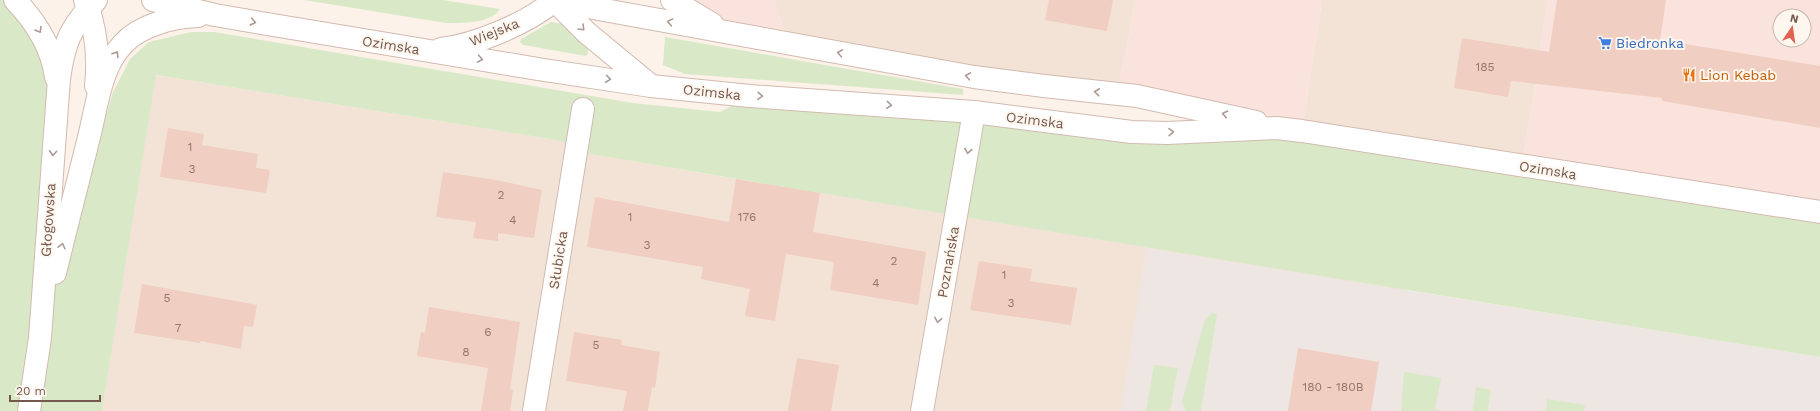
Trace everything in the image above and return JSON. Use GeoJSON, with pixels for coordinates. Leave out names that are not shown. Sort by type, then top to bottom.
{"type":"FeatureCollection","features":[{"type":"Feature","properties":{"kind":"main road","name":"Głogowska"},"geometry":{"type":"LineString","coordinates":[[15,0],[35,24],[47,47],[56,75],[57,102]]}},
{"type":"Feature","properties":{"kind":"main road","name":"Ozimska"},"geometry":{"type":"LineString","coordinates":[[153,0],[215,15],[544,70],[651,86],[750,96],[974,112],[1132,132],[1276,128]]}},
{"type":"Feature","properties":{"kind":"main road","name":"Ozimska"},"geometry":{"type":"LineString","coordinates":[[553,0],[974,77],[1137,96],[1238,117],[1276,128],[1434,150],[1820,212]]}},
{"type":"Feature","properties":{"kind":"main road"},"geometry":{"type":"LineString","coordinates":[[553,0],[587,33],[651,86]]}},
{"type":"Feature","properties":{"kind":"main road","name":"Wiejska"},"geometry":{"type":"LineString","coordinates":[[427,50],[459,45],[510,28],[553,0]]}},
{"type":"Feature","properties":{"kind":"main road"},"geometry":{"type":"LineString","coordinates":[[672,0],[700,18],[736,34]]}},
{"type":"Feature","properties":{"kind":"main road","name":"Głogowska"},"geometry":{"type":"LineString","coordinates":[[40,338],[57,102],[61,66],[66,42],[71,31],[90,3]]}},
{"type":"Feature","properties":{"kind":"main road","name":"Głogowska"},"geometry":{"type":"LineString","coordinates":[[89,137],[96,80],[96,50],[90,3]]}},
{"type":"Feature","properties":{"kind":"main road","name":"Głogowska"},"geometry":{"type":"LineString","coordinates":[[28,411],[40,338],[100,92],[109,65],[126,40],[148,28],[175,18],[215,15]]}},
{"type":"Feature","properties":{"kind":"main road","name":"Słubicka"},"geometry":{"type":"LineString","coordinates":[[534,411],[583,109]]}},
{"type":"Feature","properties":{"kind":"main road","name":"Poznańska"},"geometry":{"type":"LineString","coordinates":[[922,411],[974,112]]}},
{"type":"Feature","properties":{"kind":"shaded area"},"geometry":{"type":"Polygon","coordinates":[[[672,0],[774,0],[788,43],[736,35],[672,0]]]}},
{"type":"Feature","properties":{"kind":"shaded area"},"geometry":{"type":"Polygon","coordinates":[[[774,0],[1135,0],[1126,52],[1116,94],[788,43],[774,0]]]}},
{"type":"Feature","properties":{"kind":"shaded area"},"geometry":{"type":"Polygon","coordinates":[[[1135,0],[1322,0],[1302,131],[1116,94],[1126,52],[1135,0]]]}},
{"type":"Feature","properties":{"kind":"shaded area"},"geometry":{"type":"Polygon","coordinates":[[[1322,0],[1548,0],[1522,166],[1302,131],[1322,0]]]}},
{"type":"Feature","properties":{"kind":"shaded area"},"geometry":{"type":"Polygon","coordinates":[[[1548,0],[1820,0],[1820,212],[1522,166],[1548,0]]]}},
{"type":"Feature","properties":{"kind":"shaded area"},"geometry":{"type":"Polygon","coordinates":[[[155,75],[556,140],[569,144],[586,153],[736,179],[1402,289],[1772,411],[102,411],[155,75]]]}},
{"type":"Feature","properties":{"kind":"shaded area"},"geometry":{"type":"Polygon","coordinates":[[[1146,248],[1820,357],[1820,411],[1121,411],[1146,248]]]}},
{"type":"Feature","properties":{"kind":"green space"},"geometry":{"type":"Polygon","coordinates":[[[0,0],[15,0],[52,58],[40,335],[113,92],[130,59],[149,42],[191,32],[214,32],[633,103],[720,112],[750,96],[1132,132],[1276,128],[1820,212],[1820,357],[585,153],[569,144],[556,140],[156,75],[102,411],[0,411],[0,0]]]}},
{"type":"Feature","properties":{"kind":"green space"},"geometry":{"type":"Polygon","coordinates":[[[304,0],[443,0],[500,9],[490,18],[483,20],[467,23],[446,23],[304,0]]]}},
{"type":"Feature","properties":{"kind":"green space"},"geometry":{"type":"Polygon","coordinates":[[[551,22],[569,25],[588,49],[588,54],[586,56],[523,45],[520,42],[521,39],[551,22]]]}},
{"type":"Feature","properties":{"kind":"green space"},"geometry":{"type":"Polygon","coordinates":[[[665,37],[963,89],[963,95],[685,74],[663,65],[665,37]]]}},
{"type":"Feature","properties":{"kind":"green space"},"geometry":{"type":"Polygon","coordinates":[[[1211,313],[1217,314],[1201,411],[1186,411],[1182,402],[1204,322],[1211,313]]]}},
{"type":"Feature","properties":{"kind":"green space"},"geometry":{"type":"Polygon","coordinates":[[[1154,365],[1178,368],[1170,411],[1146,411],[1154,365]]]}},
{"type":"Feature","properties":{"kind":"green space"},"geometry":{"type":"Polygon","coordinates":[[[1404,372],[1441,378],[1435,409],[1444,411],[1401,411],[1404,372]]]}},
{"type":"Feature","properties":{"kind":"green space"},"geometry":{"type":"Polygon","coordinates":[[[1476,387],[1491,390],[1488,410],[1490,411],[1473,411],[1476,387]]]}},
{"type":"Feature","properties":{"kind":"green space"},"geometry":{"type":"Polygon","coordinates":[[[1547,399],[1585,405],[1584,411],[1546,411],[1547,399]]]}},
{"type":"Feature","properties":{"kind":"building"},"geometry":{"type":"Polygon","coordinates":[[[1049,0],[1113,0],[1107,31],[1045,20],[1049,0]]]}},
{"type":"Feature","properties":{"kind":"building"},"geometry":{"type":"Polygon","coordinates":[[[1557,0],[1666,0],[1660,40],[1820,66],[1820,128],[1662,101],[1662,98],[1511,81],[1508,97],[1454,88],[1462,38],[1549,52],[1557,0]]]}},
{"type":"Feature","properties":{"kind":"building"},"geometry":{"type":"Polygon","coordinates":[[[168,128],[204,134],[202,145],[258,154],[256,168],[270,170],[266,193],[160,177],[168,128]]]}},
{"type":"Feature","properties":{"kind":"building"},"geometry":{"type":"Polygon","coordinates":[[[443,172],[496,180],[542,190],[534,238],[498,233],[498,241],[473,238],[476,222],[436,217],[443,172]]]}},
{"type":"Feature","properties":{"kind":"building"},"geometry":{"type":"Polygon","coordinates":[[[736,179],[820,193],[813,232],[926,252],[918,305],[830,290],[834,262],[786,254],[775,321],[745,316],[750,289],[701,279],[703,267],[587,247],[595,197],[729,222],[736,179]]]}},
{"type":"Feature","properties":{"kind":"building"},"geometry":{"type":"Polygon","coordinates":[[[979,261],[1032,269],[1030,281],[1077,288],[1071,325],[970,310],[979,261]]]}},
{"type":"Feature","properties":{"kind":"building"},"geometry":{"type":"Polygon","coordinates":[[[142,284],[257,305],[253,327],[244,326],[241,349],[201,341],[200,343],[134,333],[142,284]]]}},
{"type":"Feature","properties":{"kind":"building"},"geometry":{"type":"Polygon","coordinates":[[[429,307],[520,322],[510,389],[513,390],[510,411],[481,411],[488,368],[417,356],[421,332],[425,333],[429,307]]]}},
{"type":"Feature","properties":{"kind":"building"},"geometry":{"type":"Polygon","coordinates":[[[574,332],[622,340],[621,345],[660,352],[655,388],[652,387],[648,411],[623,411],[627,391],[566,381],[574,332]]]}},
{"type":"Feature","properties":{"kind":"building"},"geometry":{"type":"Polygon","coordinates":[[[1298,348],[1379,362],[1371,411],[1288,411],[1298,348]]]}},
{"type":"Feature","properties":{"kind":"building"},"geometry":{"type":"Polygon","coordinates":[[[797,358],[839,365],[831,411],[788,411],[797,358]]]}},
{"type":"Feature","properties":{"kind":"place","name":"Biedronka"},"geometry":{"type":"Point","coordinates":[1605,43]}},
{"type":"Feature","properties":{"kind":"place","name":"Lion Kebab"},"geometry":{"type":"Point","coordinates":[1689,75]}}]}
